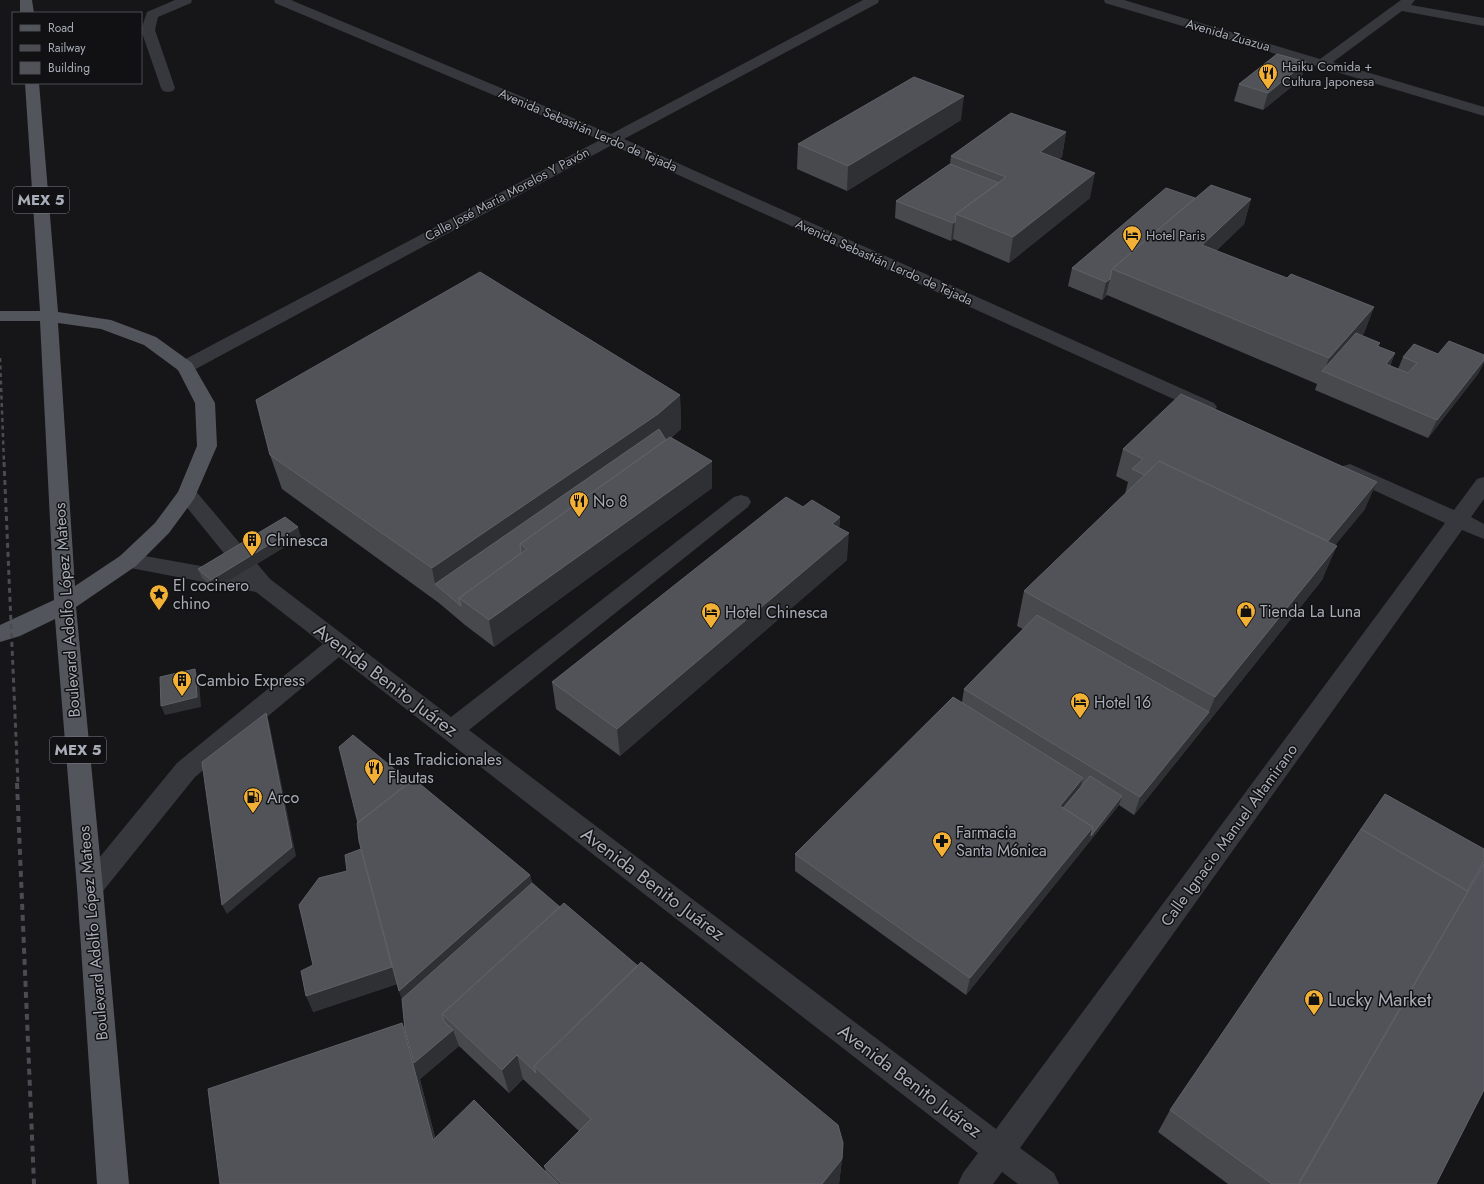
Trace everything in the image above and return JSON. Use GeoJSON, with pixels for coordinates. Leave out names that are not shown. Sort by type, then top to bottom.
{"type":"FeatureCollection","features":[{"type":"Feature","properties":{"kind":"main road"},"geometry":{"type":"LineString","coordinates":[[26,0],[27,12]]}},
{"type":"Feature","properties":{"kind":"main road","name":"Boulevard Adolfo López Mateos"},"geometry":{"type":"LineString","coordinates":[[32,84],[49,316],[65,604],[90,888],[113,1184]]}},
{"type":"Feature","properties":{"kind":"main road"},"geometry":{"type":"LineString","coordinates":[[0,316],[49,316],[105,324],[150,341],[185,367],[205,403],[207,446],[187,494],[162,528],[128,561],[65,604],[12,630],[0,634]]}},
{"type":"Feature","properties":{"kind":"street"},"geometry":{"type":"LineString","coordinates":[[168,88],[148,30],[152,15],[186,0]]}},
{"type":"Feature","properties":{"kind":"street","name":"Avenida Sebastián Lerdo de Tejada"},"geometry":{"type":"LineString","coordinates":[[280,0],[611,139],[1219,412]]}},
{"type":"Feature","properties":{"kind":"street","name":"Calle José María Morelos Y Pavón"},"geometry":{"type":"LineString","coordinates":[[185,367],[873,0]]}},
{"type":"Feature","properties":{"kind":"street","name":"Avenida Zuazua"},"geometry":{"type":"LineString","coordinates":[[1110,0],[1484,112]]}},
{"type":"Feature","properties":{"kind":"street"},"geometry":{"type":"LineString","coordinates":[[1323,63],[1406,3],[1484,22]]}},
{"type":"Feature","properties":{"kind":"street"},"geometry":{"type":"LineString","coordinates":[[1335,465],[1484,532]]}},
{"type":"Feature","properties":{"kind":"street","name":"Calle Ignacio Manuel Altamirano"},"geometry":{"type":"LineString","coordinates":[[974,1184],[1484,484]]}},
{"type":"Feature","properties":{"kind":"street","name":"Avenida Benito Juárez"},"geometry":{"type":"LineString","coordinates":[[187,494],[262,584],[1043,1184]]}},
{"type":"Feature","properties":{"kind":"street"},"geometry":{"type":"LineString","coordinates":[[452,730],[741,502]]}},
{"type":"Feature","properties":{"kind":"street","name":"Avenida Benito Juárez"},"geometry":{"type":"LineString","coordinates":[[128,561],[262,584]]}},
{"type":"Feature","properties":{"kind":"street"},"geometry":{"type":"LineString","coordinates":[[90,888],[186,770],[339,644]]}},
{"type":"Feature","properties":{"kind":"building"},"geometry":{"type":"Polygon","coordinates":[[[1277,54],[1306,62],[1268,93],[1239,84],[1277,54]]]}},
{"type":"Feature","properties":{"kind":"building"},"geometry":{"type":"Polygon","coordinates":[[[914,77],[964,96],[848,166],[798,144],[914,77]]]}},
{"type":"Feature","properties":{"kind":"building"},"geometry":{"type":"Polygon","coordinates":[[[1011,113],[1066,132],[1040,152],[1095,173],[1013,237],[956,214],[1006,177],[951,156],[1011,113]]]}},
{"type":"Feature","properties":{"kind":"building"},"geometry":{"type":"Polygon","coordinates":[[[950,164],[999,183],[956,214],[955,222],[953,223],[896,201],[950,164]]]}},
{"type":"Feature","properties":{"kind":"building"},"geometry":{"type":"Polygon","coordinates":[[[1211,185],[1251,199],[1202,245],[1287,278],[1291,274],[1374,307],[1329,358],[1112,269],[1211,185]]]}},
{"type":"Feature","properties":{"kind":"building"},"geometry":{"type":"Polygon","coordinates":[[[1166,188],[1195,198],[1112,269],[1110,279],[1106,282],[1072,268],[1166,188]]]}},
{"type":"Feature","properties":{"kind":"building"},"geometry":{"type":"Polygon","coordinates":[[[480,272],[680,395],[658,414],[432,568],[270,455],[256,400],[480,272]]]}},
{"type":"Feature","properties":{"kind":"building"},"geometry":{"type":"Polygon","coordinates":[[[1356,333],[1380,343],[1377,346],[1395,353],[1386,364],[1408,373],[1417,363],[1403,357],[1414,344],[1438,354],[1449,341],[1484,355],[1484,360],[1437,420],[1322,371],[1356,333]]]}},
{"type":"Feature","properties":{"kind":"building"},"geometry":{"type":"Polygon","coordinates":[[[1181,394],[1377,482],[1328,541],[1159,461],[1145,475],[1132,469],[1143,459],[1123,449],[1181,394]]]}},
{"type":"Feature","properties":{"kind":"building"},"geometry":{"type":"Polygon","coordinates":[[[659,429],[666,440],[520,544],[521,553],[459,598],[461,606],[435,584],[659,429]]]}},
{"type":"Feature","properties":{"kind":"building"},"geometry":{"type":"Polygon","coordinates":[[[670,437],[712,461],[489,620],[459,598],[527,549],[520,544],[670,437]]]}},
{"type":"Feature","properties":{"kind":"building"},"geometry":{"type":"Polygon","coordinates":[[[1159,461],[1337,546],[1215,697],[1024,591],[1159,461]]]}},
{"type":"Feature","properties":{"kind":"building","name":"Hotel Chinesca"},"geometry":{"type":"Polygon","coordinates":[[[786,497],[803,507],[812,500],[840,517],[832,524],[849,533],[617,729],[552,682],[786,497]]]}},
{"type":"Feature","properties":{"kind":"building"},"geometry":{"type":"Polygon","coordinates":[[[285,517],[298,527],[211,580],[198,569],[285,517]]]}},
{"type":"Feature","properties":{"kind":"building","name":"Hotel 16"},"geometry":{"type":"Polygon","coordinates":[[[1037,615],[1209,712],[1140,797],[964,689],[1037,615]]]}},
{"type":"Feature","properties":{"kind":"building"},"geometry":{"type":"Polygon","coordinates":[[[195,669],[197,697],[161,706],[160,677],[195,669]]]}},
{"type":"Feature","properties":{"kind":"building","name":"Farmacia Santa Mónica"},"geometry":{"type":"Polygon","coordinates":[[[953,697],[1083,778],[1060,806],[1093,827],[970,978],[795,854],[953,697]]]}},
{"type":"Feature","properties":{"kind":"building"},"geometry":{"type":"Polygon","coordinates":[[[266,713],[292,847],[222,905],[202,762],[266,713]]]}},
{"type":"Feature","properties":{"kind":"building"},"geometry":{"type":"Polygon","coordinates":[[[353,735],[410,782],[358,823],[339,747],[353,735]]]}},
{"type":"Feature","properties":{"kind":"building"},"geometry":{"type":"Polygon","coordinates":[[[1090,776],[1122,796],[1091,836],[1093,827],[1063,808],[1090,776]]]}},
{"type":"Feature","properties":{"kind":"building"},"geometry":{"type":"Polygon","coordinates":[[[414,779],[530,875],[399,991],[359,841],[357,823],[414,779]]]}},
{"type":"Feature","properties":{"kind":"building"},"geometry":{"type":"Polygon","coordinates":[[[1385,794],[1484,849],[1484,861],[1467,891],[1361,829],[1385,794]]]}},
{"type":"Feature","properties":{"kind":"building"},"geometry":{"type":"Polygon","coordinates":[[[1361,829],[1468,891],[1298,1184],[1272,1184],[1170,1110],[1361,829]]]}},
{"type":"Feature","properties":{"kind":"building"},"geometry":{"type":"Polygon","coordinates":[[[361,849],[392,967],[306,996],[301,971],[313,965],[299,905],[319,878],[347,871],[345,855],[361,849]]]}},
{"type":"Feature","properties":{"kind":"building"},"geometry":{"type":"Polygon","coordinates":[[[1484,864],[1484,1090],[1436,1184],[1299,1184],[1484,864]]]}},
{"type":"Feature","properties":{"kind":"building"},"geometry":{"type":"Polygon","coordinates":[[[532,883],[560,907],[442,1014],[444,1021],[453,1030],[414,1063],[405,1030],[402,999],[532,883]]]}},
{"type":"Feature","properties":{"kind":"building"},"geometry":{"type":"Polygon","coordinates":[[[564,903],[638,966],[534,1066],[536,1073],[517,1055],[502,1070],[442,1014],[564,903]]]}},
{"type":"Feature","properties":{"kind":"building"},"geometry":{"type":"Polygon","coordinates":[[[641,962],[838,1125],[843,1143],[842,1159],[822,1184],[562,1184],[544,1166],[591,1119],[534,1066],[641,962]]]}},
{"type":"Feature","properties":{"kind":"building"},"geometry":{"type":"Polygon","coordinates":[[[402,1023],[433,1140],[474,1100],[558,1184],[220,1184],[208,1089],[402,1023]]]}},
{"type":"Feature","properties":{"kind":"railway"},"geometry":{"type":"LineString","coordinates":[[0,358],[4,463]]}},
{"type":"Feature","properties":{"kind":"railway"},"geometry":{"type":"LineString","coordinates":[[4,462],[18,784]]}},
{"type":"Feature","properties":{"kind":"railway"},"geometry":{"type":"LineString","coordinates":[[17,783],[34,1184]]}},
{"type":"Feature","properties":{"kind":"place","name":"Haiku Comida + Cultura Japonesa"},"geometry":{"type":"Point","coordinates":[1268,90]}},
{"type":"Feature","properties":{"kind":"place","name":"Hotel Paris"},"geometry":{"type":"Point","coordinates":[1132,252]}},
{"type":"Feature","properties":{"kind":"place","name":"No 8"},"geometry":{"type":"Point","coordinates":[579,518]}},
{"type":"Feature","properties":{"kind":"place","name":"Chinesca"},"geometry":{"type":"Point","coordinates":[252,557]}},
{"type":"Feature","properties":{"kind":"place","name":"El cocinero chino"},"geometry":{"type":"Point","coordinates":[159,611]}},
{"type":"Feature","properties":{"kind":"place","name":"Tienda La Luna"},"geometry":{"type":"Point","coordinates":[1246,628]}},
{"type":"Feature","properties":{"kind":"place","name":"Hotel Chinesca"},"geometry":{"type":"Point","coordinates":[711,629]}},
{"type":"Feature","properties":{"kind":"place","name":"Cambio Express"},"geometry":{"type":"Point","coordinates":[182,697]}},
{"type":"Feature","properties":{"kind":"place","name":"Hotel 16"},"geometry":{"type":"Point","coordinates":[1080,719]}},
{"type":"Feature","properties":{"kind":"place","name":"Las Tradicionales Flautas"},"geometry":{"type":"Point","coordinates":[374,785]}},
{"type":"Feature","properties":{"kind":"place","name":"Arco"},"geometry":{"type":"Point","coordinates":[253,814]}},
{"type":"Feature","properties":{"kind":"place","name":"Farmacia Santa Mónica"},"geometry":{"type":"Point","coordinates":[942,858]}},
{"type":"Feature","properties":{"kind":"place","name":"Lucky Market"},"geometry":{"type":"Point","coordinates":[1314,1016]}}]}
